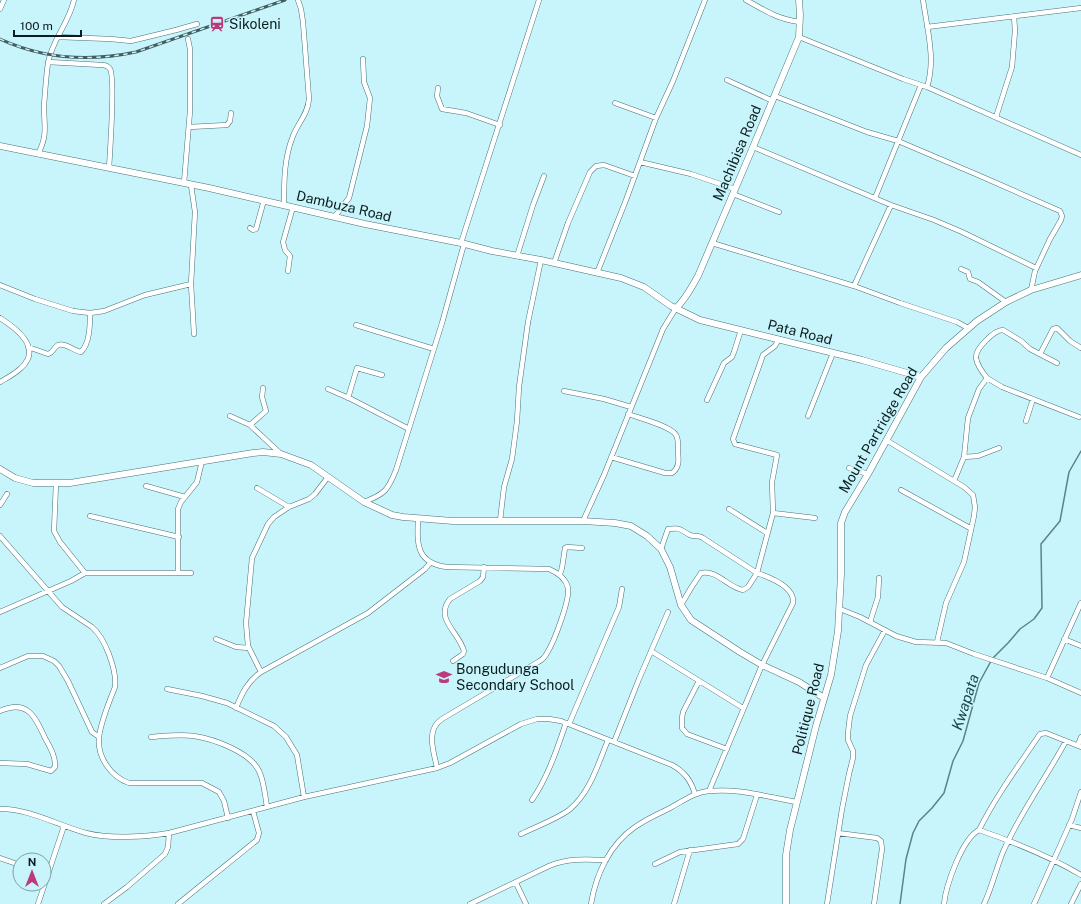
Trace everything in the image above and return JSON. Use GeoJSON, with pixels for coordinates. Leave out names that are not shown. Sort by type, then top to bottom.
{"type":"FeatureCollection","features":[{"type":"Feature","properties":{"kind":"street"},"geometry":{"type":"LineString","coordinates":[[0,9],[4,0]]}},
{"type":"Feature","properties":{"kind":"street"},"geometry":{"type":"LineString","coordinates":[[38,154],[45,136],[44,106],[48,62],[52,49],[68,19],[74,0]]}},
{"type":"Feature","properties":{"kind":"street"},"geometry":{"type":"LineString","coordinates":[[284,205],[284,181],[288,151],[294,133],[307,110],[310,99],[302,13],[298,0]]}},
{"type":"Feature","properties":{"kind":"street"},"geometry":{"type":"LineString","coordinates":[[364,502],[375,498],[388,489],[396,470],[462,258],[463,244],[539,0]]}},
{"type":"Feature","properties":{"kind":"street"},"geometry":{"type":"LineString","coordinates":[[597,273],[656,118],[705,0]]}},
{"type":"Feature","properties":{"kind":"street"},"geometry":{"type":"LineString","coordinates":[[746,0],[756,2],[780,19],[800,22]]}},
{"type":"Feature","properties":{"kind":"street","name":"Machibisa Road"},"geometry":{"type":"LineString","coordinates":[[676,308],[689,293],[712,243],[799,37],[799,0]]}},
{"type":"Feature","properties":{"kind":"street"},"geometry":{"type":"LineString","coordinates":[[923,0],[930,64],[927,87]]}},
{"type":"Feature","properties":{"kind":"street"},"geometry":{"type":"LineString","coordinates":[[927,27],[1081,8]]}},
{"type":"Feature","properties":{"kind":"street"},"geometry":{"type":"LineString","coordinates":[[996,117],[1006,90],[1012,67],[1015,31],[1014,16]]}},
{"type":"Feature","properties":{"kind":"street"},"geometry":{"type":"LineString","coordinates":[[58,37],[131,41],[197,24]]}},
{"type":"Feature","properties":{"kind":"street"},"geometry":{"type":"LineString","coordinates":[[799,37],[927,87],[1081,155]]}},
{"type":"Feature","properties":{"kind":"street"},"geometry":{"type":"LineString","coordinates":[[184,183],[189,127],[190,49],[188,39]]}},
{"type":"Feature","properties":{"kind":"street"},"geometry":{"type":"LineString","coordinates":[[335,216],[348,202],[367,126],[370,98],[364,82],[363,59]]}},
{"type":"Feature","properties":{"kind":"street"},"geometry":{"type":"LineString","coordinates":[[48,62],[102,64],[107,66],[110,70],[109,168]]}},
{"type":"Feature","properties":{"kind":"street"},"geometry":{"type":"LineString","coordinates":[[727,80],[867,132],[898,141],[1060,212],[1062,216],[1061,220],[1036,268],[1031,290]]}},
{"type":"Feature","properties":{"kind":"street"},"geometry":{"type":"LineString","coordinates":[[875,198],[921,85]]}},
{"type":"Feature","properties":{"kind":"street"},"geometry":{"type":"LineString","coordinates":[[438,88],[437,96],[442,109],[466,113],[500,125]]}},
{"type":"Feature","properties":{"kind":"street"},"geometry":{"type":"LineString","coordinates":[[616,103],[656,118]]}},
{"type":"Feature","properties":{"kind":"street"},"geometry":{"type":"LineString","coordinates":[[189,127],[219,127],[227,125],[230,121],[231,113]]}},
{"type":"Feature","properties":{"kind":"street","name":"Dambuza Road"},"geometry":{"type":"LineString","coordinates":[[0,146],[264,200],[365,224],[621,278],[640,285],[676,308]]}},
{"type":"Feature","properties":{"kind":"street"},"geometry":{"type":"LineString","coordinates":[[753,147],[891,205],[955,229],[1036,268]]}},
{"type":"Feature","properties":{"kind":"street"},"geometry":{"type":"LineString","coordinates":[[640,162],[692,174],[734,191],[779,212]]}},
{"type":"Feature","properties":{"kind":"street"},"geometry":{"type":"LineString","coordinates":[[554,263],[568,223],[590,172],[596,166],[604,165],[635,176]]}},
{"type":"Feature","properties":{"kind":"street"},"geometry":{"type":"LineString","coordinates":[[517,256],[544,176]]}},
{"type":"Feature","properties":{"kind":"street"},"geometry":{"type":"LineString","coordinates":[[191,185],[196,218],[191,284],[194,334]]}},
{"type":"Feature","properties":{"kind":"street"},"geometry":{"type":"LineString","coordinates":[[250,228],[253,230],[256,229],[264,200]]}},
{"type":"Feature","properties":{"kind":"street"},"geometry":{"type":"LineString","coordinates":[[854,286],[891,205]]}},
{"type":"Feature","properties":{"kind":"street"},"geometry":{"type":"LineString","coordinates":[[288,271],[290,256],[285,250],[283,242],[293,207]]}},
{"type":"Feature","properties":{"kind":"street"},"geometry":{"type":"LineString","coordinates":[[712,243],[854,286],[957,322],[968,328]]}},
{"type":"Feature","properties":{"kind":"street"},"geometry":{"type":"LineString","coordinates":[[500,521],[504,487],[512,459],[517,421],[519,386],[528,322],[541,260]]}},
{"type":"Feature","properties":{"kind":"street"},"geometry":{"type":"LineString","coordinates":[[961,269],[968,272],[970,279],[978,282],[1006,302]]}},
{"type":"Feature","properties":{"kind":"street","name":"Mount Partridge Road"},"geometry":{"type":"LineString","coordinates":[[842,517],[868,474],[921,377],[946,348],[968,328],[1006,302],[1031,290],[1081,275]]}},
{"type":"Feature","properties":{"kind":"street"},"geometry":{"type":"LineString","coordinates":[[0,285],[35,299],[73,311],[90,313],[104,311],[145,295],[191,284]]}},
{"type":"Feature","properties":{"kind":"street"},"geometry":{"type":"LineString","coordinates":[[583,522],[663,329],[676,308]]}},
{"type":"Feature","properties":{"kind":"street","name":"Pata Road"},"geometry":{"type":"LineString","coordinates":[[676,308],[700,320],[779,339],[921,377]]}},
{"type":"Feature","properties":{"kind":"street"},"geometry":{"type":"LineString","coordinates":[[28,347],[48,354],[51,353],[57,346],[61,345],[80,352],[83,350],[87,340],[90,313]]}},
{"type":"Feature","properties":{"kind":"street"},"geometry":{"type":"LineString","coordinates":[[0,318],[20,333],[28,347],[28,357],[22,367],[0,382]]}},
{"type":"Feature","properties":{"kind":"street"},"geometry":{"type":"LineString","coordinates":[[356,325],[434,349]]}},
{"type":"Feature","properties":{"kind":"street"},"geometry":{"type":"LineString","coordinates":[[1040,354],[1053,329],[1055,328],[1057,328],[1070,341],[1081,348]]}},
{"type":"Feature","properties":{"kind":"street"},"geometry":{"type":"LineString","coordinates":[[707,400],[724,363],[732,357],[741,330]]}},
{"type":"Feature","properties":{"kind":"street"},"geometry":{"type":"LineString","coordinates":[[1057,364],[1003,330],[997,331],[982,344],[976,353],[977,361],[987,378],[1002,387],[1079,417]]}},
{"type":"Feature","properties":{"kind":"street"},"geometry":{"type":"LineString","coordinates":[[681,605],[701,573],[707,572],[740,590],[743,590],[748,587],[757,573],[773,513],[772,482],[777,455],[734,444],[733,439],[763,355],[775,346],[779,339]]}},
{"type":"Feature","properties":{"kind":"street"},"geometry":{"type":"LineString","coordinates":[[808,416],[833,353]]}},
{"type":"Feature","properties":{"kind":"street"},"geometry":{"type":"LineString","coordinates":[[348,398],[357,368],[382,375]]}},
{"type":"Feature","properties":{"kind":"street"},"geometry":{"type":"LineString","coordinates":[[954,481],[964,457],[968,418],[979,389],[987,378]]}},
{"type":"Feature","properties":{"kind":"street"},"geometry":{"type":"LineString","coordinates":[[250,425],[266,411],[262,397],[263,388]]}},
{"type":"Feature","properties":{"kind":"street"},"geometry":{"type":"LineString","coordinates":[[328,389],[409,429]]}},
{"type":"Feature","properties":{"kind":"street"},"geometry":{"type":"LineString","coordinates":[[564,391],[631,407]]}},
{"type":"Feature","properties":{"kind":"street"},"geometry":{"type":"LineString","coordinates":[[1026,420],[1033,399]]}},
{"type":"Feature","properties":{"kind":"street"},"geometry":{"type":"LineString","coordinates":[[611,457],[665,473],[672,473],[678,464],[678,439],[675,433],[664,426],[628,414]]}},
{"type":"Feature","properties":{"kind":"street"},"geometry":{"type":"LineString","coordinates":[[230,416],[250,425],[281,454]]}},
{"type":"Feature","properties":{"kind":"street"},"geometry":{"type":"LineString","coordinates":[[886,440],[954,481],[973,495],[975,507],[964,562],[946,603],[937,642]]}},
{"type":"Feature","properties":{"kind":"street"},"geometry":{"type":"LineString","coordinates":[[964,457],[978,456],[999,448]]}},
{"type":"Feature","properties":{"kind":"street"},"geometry":{"type":"LineString","coordinates":[[0,469],[15,478],[24,481],[42,484],[70,483],[133,473],[164,466],[263,452],[281,454],[312,465],[364,502],[392,515],[418,519],[453,521],[583,522],[615,523],[631,526],[648,536],[661,549],[670,567],[681,605],[696,624],[762,665],[799,682],[824,698]]}},
{"type":"Feature","properties":{"kind":"street"},"geometry":{"type":"LineString","coordinates":[[178,573],[178,510],[181,502],[197,482],[202,461]]}},
{"type":"Feature","properties":{"kind":"street"},"geometry":{"type":"LineString","coordinates":[[849,468],[868,474]]}},
{"type":"Feature","properties":{"kind":"street"},"geometry":{"type":"LineString","coordinates":[[261,672],[249,648],[246,623],[252,558],[272,518],[289,507],[309,499],[315,494],[328,477]]}},
{"type":"Feature","properties":{"kind":"street"},"geometry":{"type":"LineString","coordinates":[[56,483],[54,530],[56,536],[86,573]]}},
{"type":"Feature","properties":{"kind":"street"},"geometry":{"type":"LineString","coordinates":[[146,486],[185,497]]}},
{"type":"Feature","properties":{"kind":"street"},"geometry":{"type":"LineString","coordinates":[[257,488],[289,507]]}},
{"type":"Feature","properties":{"kind":"street"},"geometry":{"type":"LineString","coordinates":[[901,490],[970,528]]}},
{"type":"Feature","properties":{"kind":"street"},"geometry":{"type":"LineString","coordinates":[[0,505],[7,494]]}},
{"type":"Feature","properties":{"kind":"street"},"geometry":{"type":"LineString","coordinates":[[730,509],[767,533]]}},
{"type":"Feature","properties":{"kind":"street"},"geometry":{"type":"LineString","coordinates":[[773,513],[815,518]]}},
{"type":"Feature","properties":{"kind":"street"},"geometry":{"type":"LineString","coordinates":[[90,516],[178,537]]}},
{"type":"Feature","properties":{"kind":"street","name":"Politique Road"},"geometry":{"type":"LineString","coordinates":[[786,904],[786,855],[797,802],[832,669],[840,609],[842,517]]}},
{"type":"Feature","properties":{"kind":"street"},"geometry":{"type":"LineString","coordinates":[[418,519],[418,545],[422,554],[436,565],[447,567],[549,569],[560,574],[568,586],[568,596],[565,610],[547,653],[538,662],[438,721],[434,726],[432,735],[437,768]]}},
{"type":"Feature","properties":{"kind":"street"},"geometry":{"type":"LineString","coordinates":[[661,549],[668,529],[680,529],[691,536],[700,536],[757,573],[784,587],[792,594],[793,598],[790,609],[762,665],[743,708],[709,791]]}},
{"type":"Feature","properties":{"kind":"street"},"geometry":{"type":"LineString","coordinates":[[0,536],[62,607],[96,630],[102,639],[113,665],[116,679],[115,687],[99,737],[102,755],[109,769],[119,778],[129,783],[202,783],[219,792],[224,801],[228,818]]}},
{"type":"Feature","properties":{"kind":"street"},"geometry":{"type":"LineString","coordinates":[[560,574],[564,548],[582,548]]}},
{"type":"Feature","properties":{"kind":"street"},"geometry":{"type":"LineString","coordinates":[[236,708],[246,687],[251,680],[261,672],[368,612],[425,569],[431,562]]}},
{"type":"Feature","properties":{"kind":"street"},"geometry":{"type":"LineString","coordinates":[[453,661],[463,654],[464,651],[458,637],[445,619],[445,608],[450,599],[483,577],[484,567]]}},
{"type":"Feature","properties":{"kind":"street"},"geometry":{"type":"LineString","coordinates":[[0,612],[86,573],[191,573]]}},
{"type":"Feature","properties":{"kind":"street"},"geometry":{"type":"LineString","coordinates":[[870,622],[878,597],[879,578]]}},
{"type":"Feature","properties":{"kind":"street"},"geometry":{"type":"LineString","coordinates":[[532,800],[547,772],[619,607],[622,589]]}},
{"type":"Feature","properties":{"kind":"street"},"geometry":{"type":"LineString","coordinates":[[1047,678],[1081,603]]}},
{"type":"Feature","properties":{"kind":"street"},"geometry":{"type":"LineString","coordinates":[[840,609],[870,622],[896,636],[916,642],[946,643],[1000,663],[1047,678],[1081,693]]}},
{"type":"Feature","properties":{"kind":"street"},"geometry":{"type":"LineString","coordinates":[[614,742],[668,612]]}},
{"type":"Feature","properties":{"kind":"street"},"geometry":{"type":"LineString","coordinates":[[827,904],[838,833],[853,758],[853,751],[848,740],[850,716],[866,665],[885,630]]}},
{"type":"Feature","properties":{"kind":"street"},"geometry":{"type":"LineString","coordinates":[[216,639],[236,647],[249,648]]}},
{"type":"Feature","properties":{"kind":"street"},"geometry":{"type":"LineString","coordinates":[[1064,639],[1081,646]]}},
{"type":"Feature","properties":{"kind":"street"},"geometry":{"type":"LineString","coordinates":[[651,651],[743,708]]}},
{"type":"Feature","properties":{"kind":"street"},"geometry":{"type":"LineString","coordinates":[[0,668],[28,656],[43,656],[54,661],[59,666],[68,681],[92,732],[99,737]]}},
{"type":"Feature","properties":{"kind":"street"},"geometry":{"type":"LineString","coordinates":[[698,681],[683,712],[682,728],[687,734],[727,749]]}},
{"type":"Feature","properties":{"kind":"street"},"geometry":{"type":"LineString","coordinates":[[167,689],[227,703],[274,726],[286,737],[296,755],[304,797]]}},
{"type":"Feature","properties":{"kind":"street"},"geometry":{"type":"LineString","coordinates":[[0,711],[18,706],[32,713],[48,743],[56,765],[50,770],[27,764],[0,763]]}},
{"type":"Feature","properties":{"kind":"street"},"geometry":{"type":"LineString","coordinates":[[0,809],[11,809],[23,812],[90,834],[108,836],[149,836],[169,833],[304,797],[437,768],[450,763],[526,721],[536,719],[549,719],[568,723],[672,765],[680,769],[690,781],[695,794]]}},
{"type":"Feature","properties":{"kind":"street"},"geometry":{"type":"LineString","coordinates":[[944,904],[947,888],[958,859],[971,837],[979,830],[986,816],[1040,734],[1044,733],[1079,746],[1081,737]]}},
{"type":"Feature","properties":{"kind":"street"},"geometry":{"type":"LineString","coordinates":[[151,737],[186,736],[206,738],[246,756],[255,764],[260,772],[267,807]]}},
{"type":"Feature","properties":{"kind":"street"},"geometry":{"type":"LineString","coordinates":[[521,834],[562,814],[580,799],[591,782],[608,740]]}},
{"type":"Feature","properties":{"kind":"street"},"geometry":{"type":"LineString","coordinates":[[984,904],[991,889],[1003,852],[1066,741]]}},
{"type":"Feature","properties":{"kind":"street"},"geometry":{"type":"LineString","coordinates":[[591,904],[595,887],[606,860],[613,847],[620,839],[634,828],[695,794],[709,791],[740,791],[797,802]]}},
{"type":"Feature","properties":{"kind":"street"},"geometry":{"type":"LineString","coordinates":[[1034,904],[1069,824],[1081,792]]}},
{"type":"Feature","properties":{"kind":"street"},"geometry":{"type":"LineString","coordinates":[[655,864],[680,852],[732,846],[741,842],[757,795]]}},
{"type":"Feature","properties":{"kind":"street"},"geometry":{"type":"LineString","coordinates":[[178,904],[257,840],[259,833],[253,811]]}},
{"type":"Feature","properties":{"kind":"street"},"geometry":{"type":"LineString","coordinates":[[1069,824],[1081,828]]}},
{"type":"Feature","properties":{"kind":"street"},"geometry":{"type":"LineString","coordinates":[[52,858],[64,826]]}},
{"type":"Feature","properties":{"kind":"street"},"geometry":{"type":"LineString","coordinates":[[979,830],[1053,860],[1081,875]]}},
{"type":"Feature","properties":{"kind":"street"},"geometry":{"type":"LineString","coordinates":[[104,904],[127,887],[165,854],[168,847],[169,833]]}},
{"type":"Feature","properties":{"kind":"street"},"geometry":{"type":"LineString","coordinates":[[838,833],[876,838],[881,841],[882,849],[874,904]]}},
{"type":"Feature","properties":{"kind":"street"},"geometry":{"type":"LineString","coordinates":[[674,904],[690,850]]}},
{"type":"Feature","properties":{"kind":"street"},"geometry":{"type":"LineString","coordinates":[[0,858],[12,862]]}},
{"type":"Feature","properties":{"kind":"street"},"geometry":{"type":"LineString","coordinates":[[470,904],[549,866],[561,862],[575,859],[606,860]]}},
{"type":"Feature","properties":{"kind":"street"},"geometry":{"type":"LineString","coordinates":[[516,883],[526,904]]}},
{"type":"Feature","properties":{"kind":"street"},"geometry":{"type":"LineString","coordinates":[[1072,904],[1081,884]]}},
{"type":"Feature","properties":{"kind":"street"},"geometry":{"type":"LineString","coordinates":[[38,904],[41,892]]}},
{"type":"Feature","properties":{"kind":"waterway","name":"Kwapata"},"geometry":{"type":"LineString","coordinates":[[993,658],[1020,629],[1034,619],[1042,608],[1041,544],[1060,521],[1069,472],[1081,451]]}},
{"type":"Feature","properties":{"kind":"waterway","name":"Kwapata"},"geometry":{"type":"LineString","coordinates":[[900,904],[906,859],[913,833],[919,821],[944,793],[953,761],[963,741],[979,683],[991,661]]}},
{"type":"Feature","properties":{"kind":"railway"},"geometry":{"type":"LineString","coordinates":[[0,39],[17,46],[50,55],[84,58],[118,55],[136,52],[285,0]]}},
{"type":"Feature","properties":{"kind":"place","name":"Sikoleni"},"geometry":{"type":"Point","coordinates":[217,24]}},
{"type":"Feature","properties":{"kind":"place","name":"Bongudunga Secondary School"},"geometry":{"type":"Point","coordinates":[444,677]}}]}
